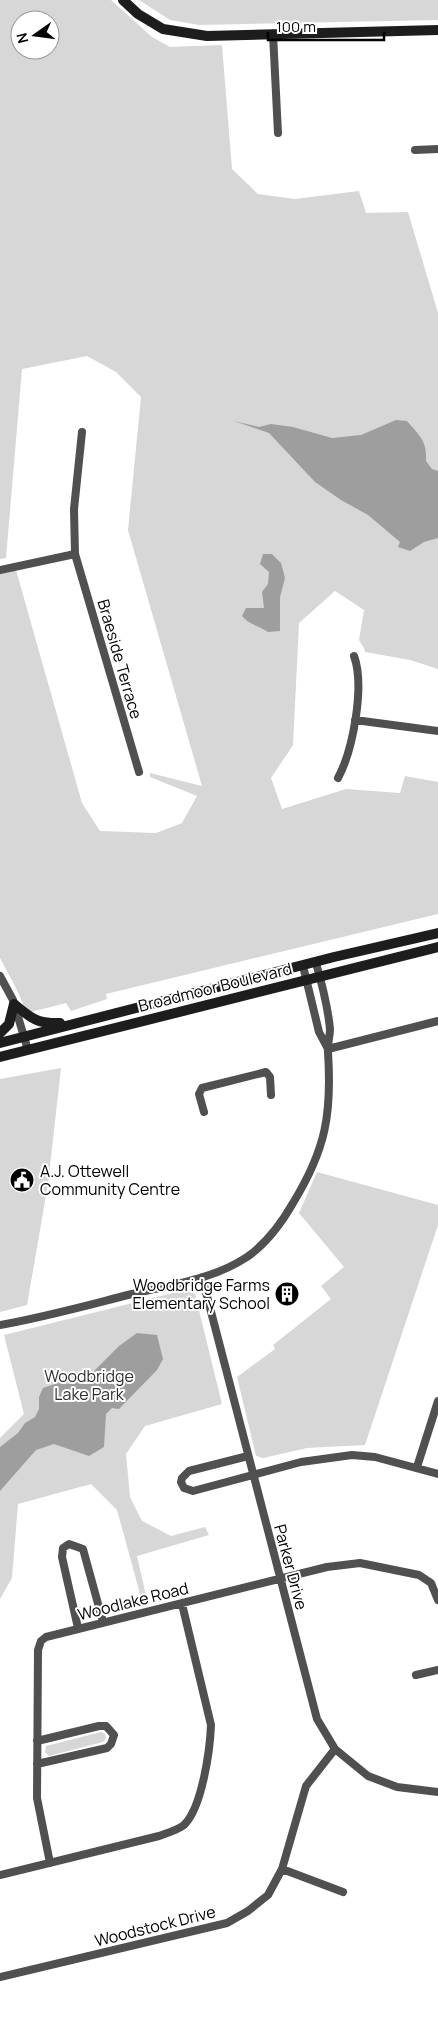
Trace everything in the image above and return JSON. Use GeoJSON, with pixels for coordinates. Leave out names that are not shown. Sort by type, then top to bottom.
{"type":"FeatureCollection","features":[{"type":"Feature","properties":{"kind":"main road"},"geometry":{"type":"LineString","coordinates":[[124,0],[138,14],[170,31],[207,36],[438,30]]}},
{"type":"Feature","properties":{"kind":"main road","name":"Broadmoor Boulevard"},"geometry":{"type":"LineString","coordinates":[[0,1043],[438,933]]}},
{"type":"Feature","properties":{"kind":"main road","name":"Broadmoor Boulevard"},"geometry":{"type":"LineString","coordinates":[[0,1057],[438,947]]}},
{"type":"Feature","properties":{"kind":"main road"},"geometry":{"type":"LineString","coordinates":[[0,1033],[9,1024],[14,1004],[39,1022],[80,1022]]}},
{"type":"Feature","properties":{"kind":"street"},"geometry":{"type":"LineString","coordinates":[[273,34],[278,133]]}},
{"type":"Feature","properties":{"kind":"street"},"geometry":{"type":"LineString","coordinates":[[415,150],[438,149]]}},
{"type":"Feature","properties":{"kind":"street","name":"Braeside Terrace"},"geometry":{"type":"LineString","coordinates":[[82,432],[74,509],[75,554],[139,772]]}},
{"type":"Feature","properties":{"kind":"street"},"geometry":{"type":"LineString","coordinates":[[0,570],[75,554]]}},
{"type":"Feature","properties":{"kind":"street"},"geometry":{"type":"LineString","coordinates":[[338,778],[348,757],[355,720],[359,678],[354,656]]}},
{"type":"Feature","properties":{"kind":"street"},"geometry":{"type":"LineString","coordinates":[[355,720],[438,731]]}},
{"type":"Feature","properties":{"kind":"street"},"geometry":{"type":"LineString","coordinates":[[0,1325],[32,1319],[202,1277],[247,1257],[275,1230],[300,1193],[318,1153],[327,1122],[330,1079],[328,1049],[330,1030],[316,963]]}},
{"type":"Feature","properties":{"kind":"street"},"geometry":{"type":"LineString","coordinates":[[303,966],[319,1032],[328,1049]]}},
{"type":"Feature","properties":{"kind":"street"},"geometry":{"type":"LineString","coordinates":[[0,976],[14,1004],[28,1050]]}},
{"type":"Feature","properties":{"kind":"street"},"geometry":{"type":"LineString","coordinates":[[328,1049],[438,1021]]}},
{"type":"Feature","properties":{"kind":"street"},"geometry":{"type":"LineString","coordinates":[[204,1112],[199,1094],[202,1088],[266,1072],[270,1077],[271,1095]]}},
{"type":"Feature","properties":{"kind":"street","name":"Parker Drive"},"geometry":{"type":"LineString","coordinates":[[202,1277],[279,1579],[317,1719],[336,1749],[368,1776],[397,1787],[438,1792]]}},
{"type":"Feature","properties":{"kind":"street"},"geometry":{"type":"LineString","coordinates":[[418,1467],[438,1401]]}},
{"type":"Feature","properties":{"kind":"street"},"geometry":{"type":"LineString","coordinates":[[248,1456],[189,1471],[182,1478],[181,1482],[184,1488],[194,1491],[301,1462],[352,1455],[376,1457],[438,1474]]}},
{"type":"Feature","properties":{"kind":"street"},"geometry":{"type":"LineString","coordinates":[[78,1628],[62,1558],[62,1548],[69,1544],[83,1549],[103,1622]]}},
{"type":"Feature","properties":{"kind":"street","name":"Woodlake Road"},"geometry":{"type":"LineString","coordinates":[[50,1863],[38,1807],[37,1764],[38,1650],[41,1641],[46,1636],[327,1567],[360,1562],[419,1575],[431,1584],[438,1600]]}},
{"type":"Feature","properties":{"kind":"street"},"geometry":{"type":"LineString","coordinates":[[0,1875],[159,1836],[182,1827],[191,1817],[197,1804],[210,1745],[211,1725],[182,1604]]}},
{"type":"Feature","properties":{"kind":"street"},"geometry":{"type":"LineString","coordinates":[[416,1675],[438,1670]]}},
{"type":"Feature","properties":{"kind":"street"},"geometry":{"type":"LineString","coordinates":[[37,1741],[99,1726],[106,1726],[114,1735],[111,1744],[107,1748],[37,1764]]}},
{"type":"Feature","properties":{"kind":"street","name":"Woodstock Drive"},"geometry":{"type":"LineString","coordinates":[[0,1978],[227,1923],[248,1911],[268,1895],[282,1869],[306,1786],[336,1749]]}},
{"type":"Feature","properties":{"kind":"street"},"geometry":{"type":"LineString","coordinates":[[282,1869],[343,1892]]}},
{"type":"Feature","properties":{"kind":"green space"},"geometry":{"type":"Polygon","coordinates":[[[0,0],[111,0],[152,37],[170,47],[222,45],[232,169],[258,194],[295,199],[359,191],[366,213],[408,212],[438,313],[438,669],[410,660],[365,652],[359,640],[364,610],[335,591],[299,623],[293,745],[271,778],[282,809],[346,789],[400,793],[405,776],[438,782],[438,914],[106,994],[107,999],[71,1011],[66,1003],[27,1013],[0,958],[0,574],[16,570],[82,803],[100,831],[156,833],[182,823],[197,796],[150,777],[150,773],[202,786],[128,530],[141,397],[116,372],[87,356],[22,369],[6,558],[0,559],[0,0]]]}},
{"type":"Feature","properties":{"kind":"green space"},"geometry":{"type":"Polygon","coordinates":[[[139,0],[438,0],[438,20],[199,25],[170,20],[139,0]]]}},
{"type":"Feature","properties":{"kind":"green space"},"geometry":{"type":"Polygon","coordinates":[[[61,1068],[48,1184],[27,1305],[0,1312],[0,1079],[61,1068]]]}},
{"type":"Feature","properties":{"kind":"green space"},"geometry":{"type":"Polygon","coordinates":[[[317,1172],[438,1205],[438,1225],[365,1445],[307,1448],[263,1458],[256,1456],[237,1377],[275,1349],[273,1345],[331,1299],[321,1286],[344,1267],[299,1213],[317,1172]]]}},
{"type":"Feature","properties":{"kind":"green space","name":"Woodbridge Lake Park"},"geometry":{"type":"Polygon","coordinates":[[[185,1290],[195,1294],[222,1404],[145,1426],[126,1454],[130,1497],[142,1521],[171,1536],[205,1527],[209,1535],[137,1556],[147,1600],[142,1601],[117,1510],[91,1484],[18,1504],[12,1578],[0,1599],[0,1438],[24,1414],[4,1335],[185,1290]]]}},
{"type":"Feature","properties":{"kind":"green space"},"geometry":{"type":"Polygon","coordinates":[[[101,1732],[105,1734],[106,1739],[103,1742],[49,1756],[45,1752],[46,1746],[101,1732]]]}},
{"type":"Feature","properties":{"kind":"shaded area"},"geometry":{"type":"Polygon","coordinates":[[[396,420],[407,421],[416,431],[424,444],[426,461],[432,469],[438,471],[438,538],[424,542],[410,551],[398,547],[400,542],[368,515],[341,500],[315,482],[269,433],[234,421],[259,427],[271,424],[293,427],[332,438],[361,435],[396,420]]]}},
{"type":"Feature","properties":{"kind":"shaded area"},"geometry":{"type":"Polygon","coordinates":[[[263,554],[272,554],[281,563],[285,578],[280,597],[280,631],[268,632],[250,623],[242,616],[246,608],[264,608],[262,592],[268,584],[269,572],[260,564],[263,554]]]}},
{"type":"Feature","properties":{"kind":"shaded area"},"geometry":{"type":"Polygon","coordinates":[[[137,1333],[157,1335],[163,1359],[157,1370],[119,1409],[112,1408],[106,1414],[104,1447],[89,1456],[54,1444],[36,1450],[0,1491],[0,1447],[18,1433],[25,1423],[35,1417],[39,1409],[39,1397],[43,1388],[58,1383],[73,1384],[86,1379],[119,1346],[137,1333]]]}},
{"type":"Feature","properties":{"kind":"place","name":"A.J. Ottewell Community Centre"},"geometry":{"type":"Point","coordinates":[22,1180]}},
{"type":"Feature","properties":{"kind":"place","name":"Woodbridge Farms Elementary School"},"geometry":{"type":"Point","coordinates":[287,1294]}}]}
